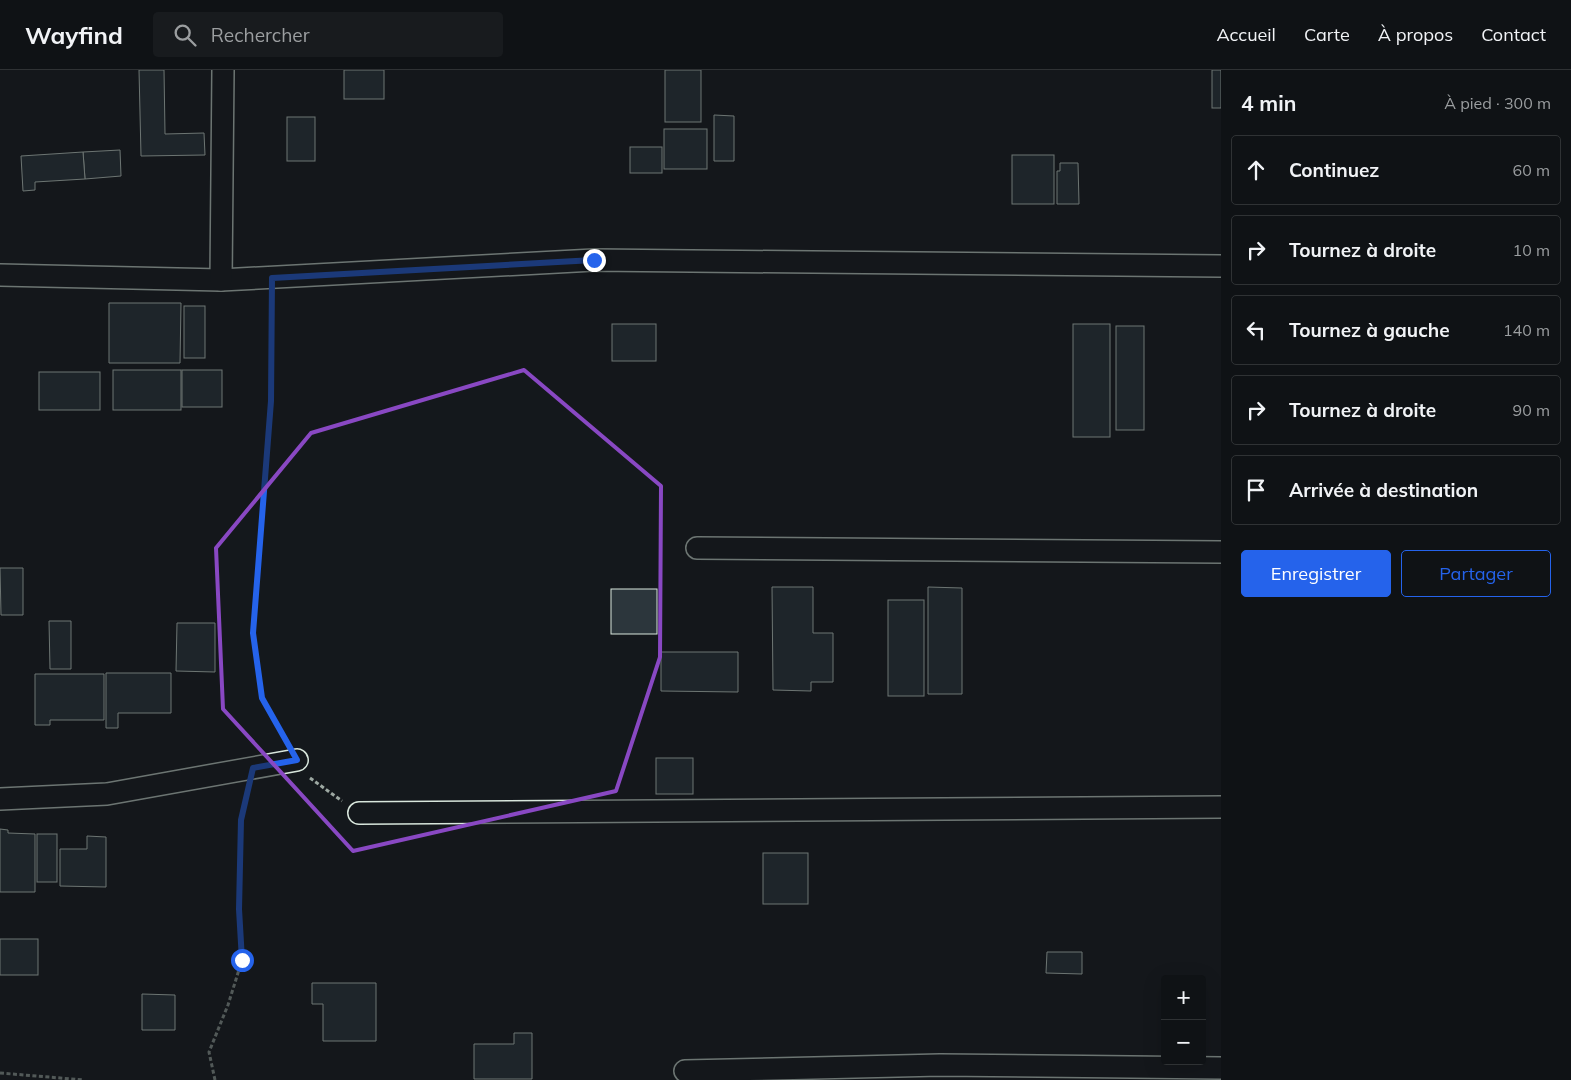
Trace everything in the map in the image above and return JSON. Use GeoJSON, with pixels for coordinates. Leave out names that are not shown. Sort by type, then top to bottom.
{"type":"FeatureCollection","features":[{"type":"Feature","properties":{"kind":"street"},"geometry":{"type":"LineString","coordinates":[[221,280],[223,70]]}},
{"type":"Feature","properties":{"kind":"street"},"geometry":{"type":"LineString","coordinates":[[0,275],[221,280],[594,260],[1221,266]]}},
{"type":"Feature","properties":{"kind":"street"},"geometry":{"type":"LineString","coordinates":[[697,548],[1221,552]]}},
{"type":"Feature","properties":{"kind":"street"},"geometry":{"type":"LineString","coordinates":[[0,800],[106,794],[297,760]]}},
{"type":"Feature","properties":{"kind":"street"},"geometry":{"type":"LineString","coordinates":[[359,813],[1221,807]]}},
{"type":"Feature","properties":{"kind":"street"},"geometry":{"type":"LineString","coordinates":[[685,1071],[940,1065],[1221,1068]]}},
{"type":"Feature","properties":{"kind":"path"},"geometry":{"type":"LineString","coordinates":[[272,278],[271,401],[253,633],[262,698],[305,774],[359,813]]}},
{"type":"Feature","properties":{"kind":"path"},"geometry":{"type":"LineString","coordinates":[[215,1080],[209,1052],[228,1005],[242,960],[239,909],[241,820],[253,768]]}},
{"type":"Feature","properties":{"kind":"path"},"geometry":{"type":"LineString","coordinates":[[0,1073],[84,1080]]}},
{"type":"Feature","properties":{"kind":"highlighted area"},"geometry":{"type":"Polygon","coordinates":[[[524,370],[661,486],[660,657],[616,791],[353,851],[223,709],[216,548],[311,433],[524,370]]]}},
{"type":"Feature","properties":{"kind":"building"},"geometry":{"type":"Polygon","coordinates":[[[139,70],[164,70],[165,134],[204,133],[205,155],[141,156],[139,70]]]}},
{"type":"Feature","properties":{"kind":"building"},"geometry":{"type":"Polygon","coordinates":[[[344,70],[384,70],[384,99],[344,99],[344,70]]]}},
{"type":"Feature","properties":{"kind":"building"},"geometry":{"type":"Polygon","coordinates":[[[665,70],[701,70],[701,122],[665,122],[665,70]]]}},
{"type":"Feature","properties":{"kind":"building"},"geometry":{"type":"Polygon","coordinates":[[[1212,70],[1221,70],[1221,108],[1212,108],[1212,70]]]}},
{"type":"Feature","properties":{"kind":"building"},"geometry":{"type":"Polygon","coordinates":[[[714,115],[734,116],[734,161],[714,161],[714,115]]]}},
{"type":"Feature","properties":{"kind":"building"},"geometry":{"type":"Polygon","coordinates":[[[287,117],[315,117],[315,161],[287,161],[287,117]]]}},
{"type":"Feature","properties":{"kind":"building"},"geometry":{"type":"Polygon","coordinates":[[[664,129],[707,129],[707,169],[664,169],[664,129]]]}},
{"type":"Feature","properties":{"kind":"building"},"geometry":{"type":"Polygon","coordinates":[[[630,147],[662,147],[662,173],[630,173],[630,147]]]}},
{"type":"Feature","properties":{"kind":"building"},"geometry":{"type":"Polygon","coordinates":[[[120,150],[121,176],[85,179],[83,152],[120,150]]]}},
{"type":"Feature","properties":{"kind":"building"},"geometry":{"type":"Polygon","coordinates":[[[83,152],[85,179],[35,182],[35,190],[23,191],[21,156],[83,152]]]}},
{"type":"Feature","properties":{"kind":"building"},"geometry":{"type":"Polygon","coordinates":[[[1012,155],[1054,155],[1054,204],[1012,204],[1012,155]]]}},
{"type":"Feature","properties":{"kind":"building"},"geometry":{"type":"Polygon","coordinates":[[[1060,163],[1078,163],[1079,204],[1057,204],[1057,171],[1060,171],[1060,163]]]}},
{"type":"Feature","properties":{"kind":"building"},"geometry":{"type":"Polygon","coordinates":[[[109,303],[181,303],[180,363],[109,363],[109,303]]]}},
{"type":"Feature","properties":{"kind":"building"},"geometry":{"type":"Polygon","coordinates":[[[184,306],[205,306],[205,358],[184,358],[184,306]]]}},
{"type":"Feature","properties":{"kind":"building"},"geometry":{"type":"Polygon","coordinates":[[[612,324],[656,324],[656,361],[612,361],[612,324]]]}},
{"type":"Feature","properties":{"kind":"building"},"geometry":{"type":"Polygon","coordinates":[[[1073,324],[1110,324],[1110,437],[1073,437],[1073,324]]]}},
{"type":"Feature","properties":{"kind":"building"},"geometry":{"type":"Polygon","coordinates":[[[1116,326],[1144,326],[1144,430],[1116,430],[1116,326]]]}},
{"type":"Feature","properties":{"kind":"building"},"geometry":{"type":"Polygon","coordinates":[[[113,370],[181,370],[181,410],[113,410],[113,370]]]}},
{"type":"Feature","properties":{"kind":"building"},"geometry":{"type":"Polygon","coordinates":[[[182,370],[222,370],[222,407],[182,407],[182,370]]]}},
{"type":"Feature","properties":{"kind":"building"},"geometry":{"type":"Polygon","coordinates":[[[39,372],[100,372],[100,410],[39,410],[39,372]]]}},
{"type":"Feature","properties":{"kind":"building"},"geometry":{"type":"Polygon","coordinates":[[[0,568],[23,568],[23,615],[1,615],[0,568]]]}},
{"type":"Feature","properties":{"kind":"building"},"geometry":{"type":"Polygon","coordinates":[[[772,587],[813,587],[813,633],[833,633],[833,682],[811,682],[811,691],[773,690],[772,587]]]}},
{"type":"Feature","properties":{"kind":"building"},"geometry":{"type":"Polygon","coordinates":[[[928,587],[962,588],[962,694],[928,694],[928,587]]]}},
{"type":"Feature","properties":{"kind":"building"},"geometry":{"type":"Polygon","coordinates":[[[611,589],[657,589],[657,634],[611,634],[611,589]]]}},
{"type":"Feature","properties":{"kind":"building"},"geometry":{"type":"Polygon","coordinates":[[[888,600],[924,600],[924,696],[888,696],[888,600]]]}},
{"type":"Feature","properties":{"kind":"building"},"geometry":{"type":"Polygon","coordinates":[[[49,621],[71,621],[71,669],[50,669],[49,621]]]}},
{"type":"Feature","properties":{"kind":"building"},"geometry":{"type":"Polygon","coordinates":[[[177,623],[215,623],[215,672],[176,671],[177,623]]]}},
{"type":"Feature","properties":{"kind":"building"},"geometry":{"type":"Polygon","coordinates":[[[661,652],[738,652],[738,692],[661,691],[661,652]]]}},
{"type":"Feature","properties":{"kind":"building"},"geometry":{"type":"Polygon","coordinates":[[[106,673],[171,673],[171,713],[118,713],[118,728],[106,728],[106,673]]]}},
{"type":"Feature","properties":{"kind":"building"},"geometry":{"type":"Polygon","coordinates":[[[35,674],[104,674],[104,720],[50,720],[50,725],[35,725],[35,674]]]}},
{"type":"Feature","properties":{"kind":"building"},"geometry":{"type":"Polygon","coordinates":[[[656,758],[693,758],[693,794],[656,794],[656,758]]]}},
{"type":"Feature","properties":{"kind":"building"},"geometry":{"type":"Polygon","coordinates":[[[0,829],[8,830],[8,833],[35,834],[35,892],[0,892],[0,829]]]}},
{"type":"Feature","properties":{"kind":"building"},"geometry":{"type":"Polygon","coordinates":[[[37,834],[57,834],[57,882],[37,882],[37,834]]]}},
{"type":"Feature","properties":{"kind":"building"},"geometry":{"type":"Polygon","coordinates":[[[87,836],[106,837],[106,887],[60,886],[60,849],[87,849],[87,836]]]}},
{"type":"Feature","properties":{"kind":"building"},"geometry":{"type":"Polygon","coordinates":[[[763,853],[808,853],[808,904],[763,904],[763,853]]]}},
{"type":"Feature","properties":{"kind":"building"},"geometry":{"type":"Polygon","coordinates":[[[0,939],[38,939],[38,975],[0,975],[0,939]]]}},
{"type":"Feature","properties":{"kind":"building"},"geometry":{"type":"Polygon","coordinates":[[[1047,952],[1082,952],[1082,974],[1046,973],[1047,952]]]}},
{"type":"Feature","properties":{"kind":"building"},"geometry":{"type":"Polygon","coordinates":[[[312,983],[376,983],[376,1041],[323,1041],[323,1004],[312,1004],[312,983]]]}},
{"type":"Feature","properties":{"kind":"building"},"geometry":{"type":"Polygon","coordinates":[[[142,994],[175,995],[175,1030],[142,1030],[142,994]]]}},
{"type":"Feature","properties":{"kind":"building"},"geometry":{"type":"Polygon","coordinates":[[[514,1033],[532,1033],[532,1079],[474,1079],[474,1044],[514,1044],[514,1033]]]}},
{"type":"Feature","properties":{"kind":"route"},"geometry":{"type":"LineString","coordinates":[[242,960],[239,909],[241,820],[253,768],[297,760],[262,698],[253,633],[271,401],[272,278],[594,260]]}}]}
